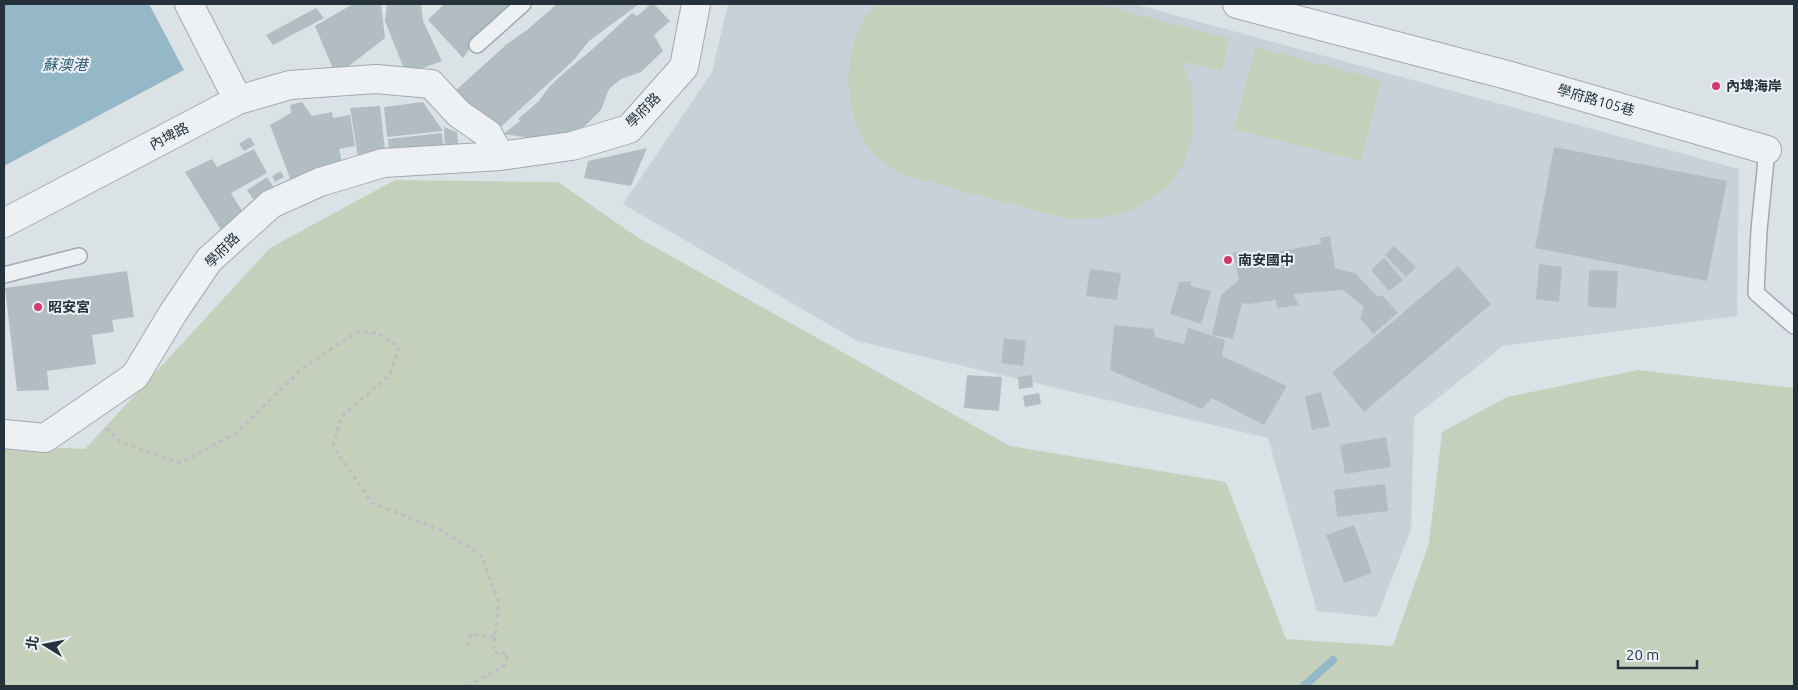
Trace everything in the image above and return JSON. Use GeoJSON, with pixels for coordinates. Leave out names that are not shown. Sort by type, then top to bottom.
{"type":"FeatureCollection","features":[{"type":"Feature","properties":{"kind":"street"},"geometry":{"type":"LineString","coordinates":[[189,4],[238,100],[290,84],[376,79],[431,84],[459,114],[488,134],[500,156]]}},
{"type":"Feature","properties":{"kind":"street","name":"學府路"},"geometry":{"type":"LineString","coordinates":[[4,434],[45,438],[135,376],[173,313],[209,260],[271,204],[320,182],[383,163],[500,156],[572,146],[629,128],[684,67],[696,4]]}},
{"type":"Feature","properties":{"kind":"street","name":"學府路105巷"},"geometry":{"type":"LineString","coordinates":[[1237,4],[1507,75],[1767,150]]}},
{"type":"Feature","properties":{"kind":"street","name":"內埤路"},"geometry":{"type":"LineString","coordinates":[[4,223],[238,100]]}},
{"type":"Feature","properties":{"kind":"lane"},"geometry":{"type":"LineString","coordinates":[[477,45],[523,4]]}},
{"type":"Feature","properties":{"kind":"lane","name":"學府路105巷"},"geometry":{"type":"LineString","coordinates":[[1767,150],[1759,230],[1756,293],[1794,326]]}},
{"type":"Feature","properties":{"kind":"lane"},"geometry":{"type":"LineString","coordinates":[[4,275],[79,256]]}},
{"type":"Feature","properties":{"kind":"path"},"geometry":{"type":"LineString","coordinates":[[87,410],[120,442],[180,462],[236,433],[303,368],[356,332],[378,333],[399,347],[390,375],[341,417],[333,446],[372,503],[441,530],[481,555],[499,603],[493,652],[508,654],[504,666],[467,686]]}},
{"type":"Feature","properties":{"kind":"path"},"geometry":{"type":"LineString","coordinates":[[468,646],[471,634],[496,638]]}},
{"type":"Feature","properties":{"kind":"shaded area","name":"南安國中"},"geometry":{"type":"Polygon","coordinates":[[[728,4],[1134,4],[1739,169],[1737,316],[1503,346],[1414,417],[1411,529],[1377,617],[1317,611],[1268,438],[857,341],[623,204],[712,72],[728,4]]]}},
{"type":"Feature","properties":{"kind":"green space"},"geometry":{"type":"Polygon","coordinates":[[[878,4],[1097,4],[1229,38],[1222,71],[1180,61],[1192,84],[1193,135],[1183,165],[1166,189],[1142,205],[1124,213],[1099,218],[1068,219],[904,175],[884,163],[869,148],[859,132],[853,114],[849,95],[849,75],[851,55],[856,37],[864,19],[878,4]]]}},
{"type":"Feature","properties":{"kind":"green space"},"geometry":{"type":"Polygon","coordinates":[[[1255,47],[1382,80],[1361,161],[1234,129],[1255,47]]]}},
{"type":"Feature","properties":{"kind":"green space"},"geometry":{"type":"Polygon","coordinates":[[[395,180],[558,182],[637,237],[1010,446],[1226,482],[1286,639],[1393,646],[1429,543],[1442,432],[1507,397],[1638,370],[1794,388],[1794,686],[4,686],[4,445],[85,449],[270,248],[395,180]]]}},
{"type":"Feature","properties":{"kind":"water","name":"蘇澳港"},"geometry":{"type":"Polygon","coordinates":[[[4,4],[149,4],[184,70],[4,166],[4,4]]]}},
{"type":"Feature","properties":{"kind":"building"},"geometry":{"type":"Polygon","coordinates":[[[353,4],[381,4],[385,38],[336,76],[315,26],[353,4]]]}},
{"type":"Feature","properties":{"kind":"building"},"geometry":{"type":"Polygon","coordinates":[[[387,4],[421,4],[423,21],[442,61],[406,74],[385,21],[387,4]]]}},
{"type":"Feature","properties":{"kind":"building"},"geometry":{"type":"Polygon","coordinates":[[[444,4],[516,4],[476,40],[463,58],[428,20],[444,4]]]}},
{"type":"Feature","properties":{"kind":"building"},"geometry":{"type":"Polygon","coordinates":[[[557,4],[639,4],[589,41],[574,60],[482,144],[443,102],[507,44],[527,30],[557,4]]]}},
{"type":"Feature","properties":{"kind":"building"},"geometry":{"type":"Polygon","coordinates":[[[651,4],[654,4],[670,21],[654,35],[663,51],[641,72],[621,79],[609,89],[601,110],[585,126],[544,144],[538,139],[503,134],[520,121],[518,119],[538,102],[549,87],[632,13],[637,16],[651,4]]]}},
{"type":"Feature","properties":{"kind":"building"},"geometry":{"type":"Polygon","coordinates":[[[316,8],[324,18],[273,45],[266,35],[316,8]]]}},
{"type":"Feature","properties":{"kind":"building"},"geometry":{"type":"Polygon","coordinates":[[[302,102],[312,116],[332,112],[333,118],[350,115],[355,146],[339,149],[345,175],[294,189],[270,125],[291,113],[290,105],[302,102]]]}},
{"type":"Feature","properties":{"kind":"building"},"geometry":{"type":"Polygon","coordinates":[[[423,102],[443,131],[387,137],[384,107],[423,102]]]}},
{"type":"Feature","properties":{"kind":"building"},"geometry":{"type":"Polygon","coordinates":[[[380,106],[386,159],[359,164],[350,108],[380,106]]]}},
{"type":"Feature","properties":{"kind":"building"},"geometry":{"type":"Polygon","coordinates":[[[444,127],[457,132],[459,150],[445,152],[444,127]]]}},
{"type":"Feature","properties":{"kind":"building"},"geometry":{"type":"Polygon","coordinates":[[[442,133],[444,151],[390,157],[388,139],[442,133]]]}},
{"type":"Feature","properties":{"kind":"building"},"geometry":{"type":"Polygon","coordinates":[[[250,137],[255,145],[244,151],[239,144],[250,137]]]}},
{"type":"Feature","properties":{"kind":"building"},"geometry":{"type":"Polygon","coordinates":[[[1554,147],[1727,181],[1707,281],[1535,248],[1554,147]]]}},
{"type":"Feature","properties":{"kind":"building"},"geometry":{"type":"Polygon","coordinates":[[[647,148],[631,186],[584,178],[588,161],[647,148]]]}},
{"type":"Feature","properties":{"kind":"building"},"geometry":{"type":"Polygon","coordinates":[[[254,149],[267,173],[231,193],[247,219],[226,238],[185,172],[212,159],[217,167],[254,149]]]}},
{"type":"Feature","properties":{"kind":"building"},"geometry":{"type":"Polygon","coordinates":[[[281,171],[284,177],[275,182],[272,176],[281,171]]]}},
{"type":"Feature","properties":{"kind":"building"},"geometry":{"type":"Polygon","coordinates":[[[267,177],[279,195],[260,209],[247,190],[267,177]]]}},
{"type":"Feature","properties":{"kind":"building"},"geometry":{"type":"Polygon","coordinates":[[[1330,236],[1335,268],[1355,273],[1377,296],[1383,296],[1398,313],[1373,334],[1360,318],[1364,307],[1343,290],[1293,294],[1299,305],[1277,308],[1276,300],[1250,304],[1242,303],[1233,339],[1212,335],[1221,295],[1239,280],[1233,252],[1262,254],[1321,244],[1320,238],[1330,236]]]}},
{"type":"Feature","properties":{"kind":"building"},"geometry":{"type":"Polygon","coordinates":[[[1394,246],[1416,267],[1406,277],[1385,255],[1394,246]]]}},
{"type":"Feature","properties":{"kind":"building"},"geometry":{"type":"Polygon","coordinates":[[[1384,258],[1403,280],[1389,291],[1371,270],[1384,258]]]}},
{"type":"Feature","properties":{"kind":"building"},"geometry":{"type":"Polygon","coordinates":[[[1539,264],[1562,267],[1559,302],[1536,299],[1539,264]]]}},
{"type":"Feature","properties":{"kind":"building"},"geometry":{"type":"Polygon","coordinates":[[[1458,266],[1491,304],[1364,412],[1332,373],[1458,266]]]}},
{"type":"Feature","properties":{"kind":"building"},"geometry":{"type":"Polygon","coordinates":[[[1090,269],[1121,273],[1117,300],[1086,296],[1090,269]]]}},
{"type":"Feature","properties":{"kind":"building"},"geometry":{"type":"Polygon","coordinates":[[[1589,270],[1618,271],[1616,308],[1588,307],[1589,270]]]}},
{"type":"Feature","properties":{"kind":"building"},"geometry":{"type":"Polygon","coordinates":[[[127,271],[134,317],[112,320],[114,332],[92,335],[96,364],[47,371],[49,390],[17,391],[5,288],[127,271]]]}},
{"type":"Feature","properties":{"kind":"building"},"geometry":{"type":"Polygon","coordinates":[[[1191,281],[1191,286],[1211,291],[1201,324],[1170,314],[1179,282],[1191,281]]]}},
{"type":"Feature","properties":{"kind":"building"},"geometry":{"type":"Polygon","coordinates":[[[1114,325],[1154,329],[1155,337],[1184,344],[1188,328],[1225,340],[1222,356],[1287,386],[1264,425],[1212,398],[1202,409],[1110,370],[1114,325]]]}},
{"type":"Feature","properties":{"kind":"building"},"geometry":{"type":"Polygon","coordinates":[[[1004,338],[1026,341],[1023,366],[1001,363],[1004,338]]]}},
{"type":"Feature","properties":{"kind":"building"},"geometry":{"type":"Polygon","coordinates":[[[967,375],[1002,377],[999,411],[964,408],[967,375]]]}},
{"type":"Feature","properties":{"kind":"building"},"geometry":{"type":"Polygon","coordinates":[[[1032,375],[1033,387],[1019,389],[1018,377],[1032,375]]]}},
{"type":"Feature","properties":{"kind":"building"},"geometry":{"type":"Polygon","coordinates":[[[1321,392],[1330,426],[1312,430],[1305,396],[1321,392]]]}},
{"type":"Feature","properties":{"kind":"building"},"geometry":{"type":"Polygon","coordinates":[[[1039,393],[1041,404],[1025,407],[1023,396],[1039,393]]]}},
{"type":"Feature","properties":{"kind":"building"},"geometry":{"type":"Polygon","coordinates":[[[1386,437],[1391,467],[1345,474],[1340,445],[1386,437]]]}},
{"type":"Feature","properties":{"kind":"building"},"geometry":{"type":"Polygon","coordinates":[[[1385,484],[1388,511],[1337,517],[1334,490],[1385,484]]]}},
{"type":"Feature","properties":{"kind":"building"},"geometry":{"type":"Polygon","coordinates":[[[1354,525],[1372,573],[1344,583],[1326,535],[1354,525]]]}},
{"type":"Feature","properties":{"kind":"waterway"},"geometry":{"type":"LineString","coordinates":[[1304,686],[1333,660]]}},
{"type":"Feature","properties":{"kind":"place","name":"內埤海岸"},"geometry":{"type":"Point","coordinates":[1716,86]}},
{"type":"Feature","properties":{"kind":"place","name":"南安國中"},"geometry":{"type":"Point","coordinates":[1228,260]}},
{"type":"Feature","properties":{"kind":"place","name":"昭安宮"},"geometry":{"type":"Point","coordinates":[38,307]}}]}
